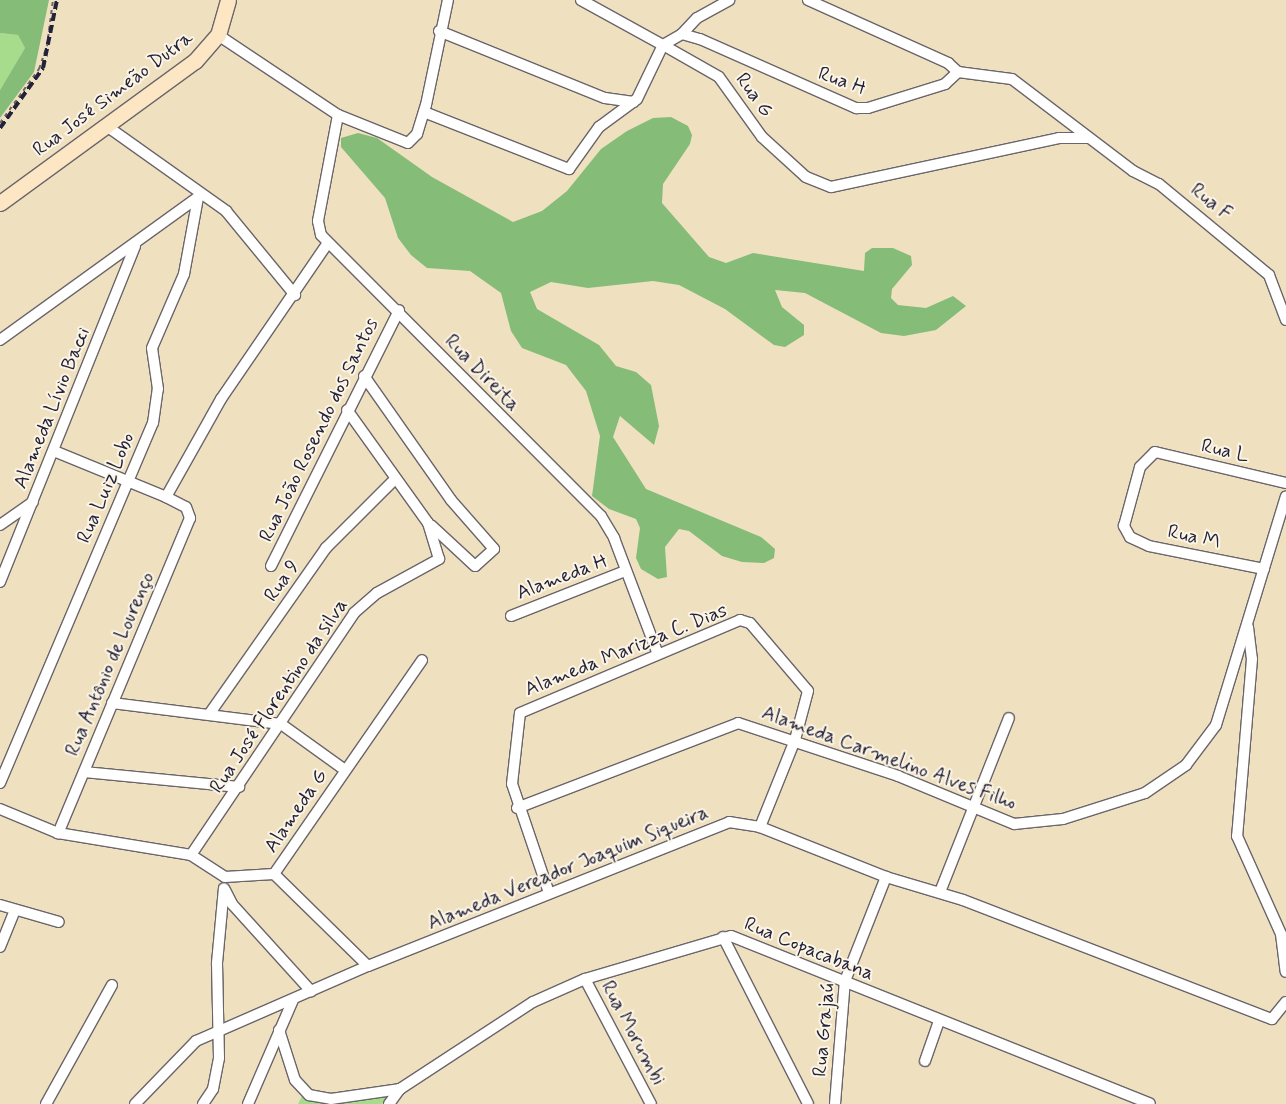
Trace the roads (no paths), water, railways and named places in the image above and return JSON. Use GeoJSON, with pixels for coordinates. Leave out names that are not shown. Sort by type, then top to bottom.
{"type":"FeatureCollection","features":[{"type":"Feature","properties":{"kind":"main road","name":"Rua José Simeão Dutra"},"geometry":{"type":"LineString","coordinates":[[0,203],[108,127],[195,61],[218,35],[228,0]]}},
{"type":"Feature","properties":{"kind":"street"},"geometry":{"type":"LineString","coordinates":[[218,35],[338,115],[408,143],[417,134],[424,112],[439,31],[448,0]]}},
{"type":"Feature","properties":{"kind":"street"},"geometry":{"type":"LineString","coordinates":[[580,0],[663,45]]}},
{"type":"Feature","properties":{"kind":"street"},"geometry":{"type":"LineString","coordinates":[[424,112],[569,169],[599,127],[634,102],[663,45],[682,34],[697,18],[729,0]]}},
{"type":"Feature","properties":{"kind":"street"},"geometry":{"type":"LineString","coordinates":[[808,0],[948,62],[958,72],[1012,79],[1087,138]]}},
{"type":"Feature","properties":{"kind":"street"},"geometry":{"type":"LineString","coordinates":[[439,31],[605,98],[634,102]]}},
{"type":"Feature","properties":{"kind":"street","name":"Rua H"},"geometry":{"type":"LineString","coordinates":[[682,34],[856,108],[868,108],[945,84],[958,72]]}},
{"type":"Feature","properties":{"kind":"street","name":"Rua G"},"geometry":{"type":"LineString","coordinates":[[663,45],[719,77],[762,137],[806,177],[831,187],[1060,138],[1087,138]]}},
{"type":"Feature","properties":{"kind":"street","name":"Rua Direita"},"geometry":{"type":"LineString","coordinates":[[338,115],[318,221],[327,244],[399,310],[601,516],[657,652]]}},
{"type":"Feature","properties":{"kind":"street"},"geometry":{"type":"LineString","coordinates":[[108,127],[239,225],[295,295]]}},
{"type":"Feature","properties":{"kind":"street","name":"Rua F"},"geometry":{"type":"LineString","coordinates":[[1087,138],[1159,184],[1268,275],[1286,320]]}},
{"type":"Feature","properties":{"kind":"street"},"geometry":{"type":"LineString","coordinates":[[0,340],[135,246],[200,195]]}},
{"type":"Feature","properties":{"kind":"street","name":"Rua Luiz Lobo"},"geometry":{"type":"LineString","coordinates":[[0,783],[60,634],[128,483],[157,411],[152,348],[184,274],[200,195]]}},
{"type":"Feature","properties":{"kind":"street"},"geometry":{"type":"LineString","coordinates":[[54,451],[166,497],[221,399],[295,295],[327,244]]}},
{"type":"Feature","properties":{"kind":"street","name":"Alameda Lívio Bacci"},"geometry":{"type":"LineString","coordinates":[[0,582],[135,246]]}},
{"type":"Feature","properties":{"kind":"street","name":"Rua João Rosendo dos Santos"},"geometry":{"type":"LineString","coordinates":[[271,566],[364,376],[399,310]]}},
{"type":"Feature","properties":{"kind":"street"},"geometry":{"type":"LineString","coordinates":[[364,376],[451,500],[494,549],[481,565],[474,566],[428,523]]}},
{"type":"Feature","properties":{"kind":"street","name":"Rua José Florentino da silva"},"geometry":{"type":"LineString","coordinates":[[191,855],[364,602],[438,562],[438,548],[428,523],[347,410]]}},
{"type":"Feature","properties":{"kind":"street","name":"Rua L"},"geometry":{"type":"LineString","coordinates":[[1124,526],[1140,467],[1155,452],[1286,484]]}},
{"type":"Feature","properties":{"kind":"street","name":"Rua 9"},"geometry":{"type":"LineString","coordinates":[[210,714],[326,548],[395,479]]}},
{"type":"Feature","properties":{"kind":"street"},"geometry":{"type":"LineString","coordinates":[[1286,496],[1247,624],[1252,659],[1237,836],[1281,934],[1286,972]]}},
{"type":"Feature","properties":{"kind":"street","name":"Rua Antônio de Lourenço"},"geometry":{"type":"LineString","coordinates":[[58,833],[188,524],[186,508],[166,497]]}},
{"type":"Feature","properties":{"kind":"street"},"geometry":{"type":"LineString","coordinates":[[0,525],[33,502]]}},
{"type":"Feature","properties":{"kind":"street","name":"Rua M"},"geometry":{"type":"LineString","coordinates":[[1124,526],[1130,537],[1149,546],[1264,569]]}},
{"type":"Feature","properties":{"kind":"street","name":"Alameda H"},"geometry":{"type":"LineString","coordinates":[[510,616],[625,571]]}},
{"type":"Feature","properties":{"kind":"street","name":"Alameda Marizza C. Dias"},"geometry":{"type":"LineString","coordinates":[[517,808],[512,768],[520,713],[657,652],[745,620],[808,691],[795,740]]}},
{"type":"Feature","properties":{"kind":"street","name":"Alameda Carmelino Alves Filho"},"geometry":{"type":"LineString","coordinates":[[517,808],[728,724],[795,740],[1014,824],[1037,823],[1145,793],[1172,777],[1200,750],[1216,725],[1247,624]]}},
{"type":"Feature","properties":{"kind":"street","name":"Alameda G"},"geometry":{"type":"LineString","coordinates":[[368,966],[274,874],[422,660]]}},
{"type":"Feature","properties":{"kind":"street"},"geometry":{"type":"LineString","coordinates":[[112,703],[281,724],[345,770]]}},
{"type":"Feature","properties":{"kind":"street"},"geometry":{"type":"LineString","coordinates":[[940,892],[975,809],[1009,718]]}},
{"type":"Feature","properties":{"kind":"street"},"geometry":{"type":"LineString","coordinates":[[760,826],[795,740]]}},
{"type":"Feature","properties":{"kind":"street"},"geometry":{"type":"LineString","coordinates":[[84,772],[239,787]]}},
{"type":"Feature","properties":{"kind":"street"},"geometry":{"type":"LineString","coordinates":[[517,808],[549,894]]}},
{"type":"Feature","properties":{"kind":"street"},"geometry":{"type":"LineString","coordinates":[[0,809],[58,833],[191,855],[225,877],[274,874]]}},
{"type":"Feature","properties":{"kind":"street","name":"Alameda Vereador Joaquim Siqueira"},"geometry":{"type":"LineString","coordinates":[[135,1104],[183,1050],[219,1031],[368,966],[549,894],[715,824],[760,826],[886,878],[940,892],[982,907],[1272,1019],[1286,1002]]}},
{"type":"Feature","properties":{"kind":"street"},"geometry":{"type":"LineString","coordinates":[[203,1104],[213,1089],[219,1031],[217,963],[225,877]]}},
{"type":"Feature","properties":{"kind":"street","name":"Rua Grajaú"},"geometry":{"type":"LineString","coordinates":[[835,1104],[845,981],[886,878]]}},
{"type":"Feature","properties":{"kind":"street"},"geometry":{"type":"LineString","coordinates":[[224,888],[232,904],[311,991]]}},
{"type":"Feature","properties":{"kind":"street"},"geometry":{"type":"LineString","coordinates":[[0,905],[14,912],[59,922]]}},
{"type":"Feature","properties":{"kind":"street"},"geometry":{"type":"LineString","coordinates":[[0,947],[14,912]]}},
{"type":"Feature","properties":{"kind":"street"},"geometry":{"type":"LineString","coordinates":[[723,937],[808,1104]]}},
{"type":"Feature","properties":{"kind":"street","name":"Rua Copacabana"},"geometry":{"type":"LineString","coordinates":[[389,1104],[400,1089],[520,1010],[585,979],[723,937],[758,943],[939,1021],[1150,1104]]}},
{"type":"Feature","properties":{"kind":"street","name":"Rua Morumbi"},"geometry":{"type":"LineString","coordinates":[[585,979],[650,1104]]}},
{"type":"Feature","properties":{"kind":"street"},"geometry":{"type":"LineString","coordinates":[[46,1104],[112,985]]}},
{"type":"Feature","properties":{"kind":"street"},"geometry":{"type":"LineString","coordinates":[[248,1104],[293,1000]]}},
{"type":"Feature","properties":{"kind":"street"},"geometry":{"type":"LineString","coordinates":[[925,1061],[939,1021]]}},
{"type":"Feature","properties":{"kind":"street"},"geometry":{"type":"LineString","coordinates":[[279,1030],[295,1080],[309,1095],[330,1099],[400,1089]]}},
{"type":"Feature","properties":{"kind":"railway"},"geometry":{"type":"LineString","coordinates":[[0,128],[43,68],[57,0]]}}]}
